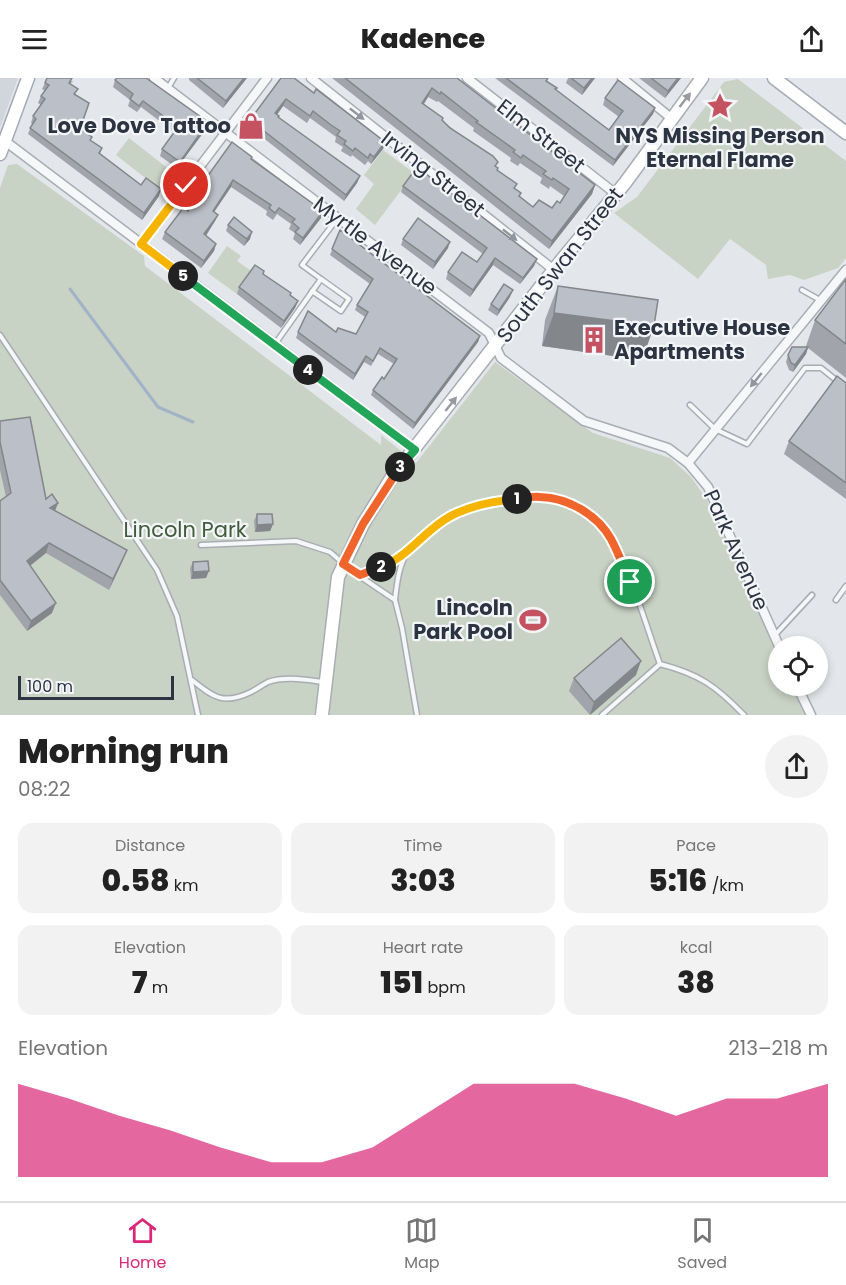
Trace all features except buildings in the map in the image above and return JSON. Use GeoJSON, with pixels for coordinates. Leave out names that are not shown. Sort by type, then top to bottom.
{"type":"FeatureCollection","features":[{"type":"Feature","properties":{"kind":"street"},"geometry":{"type":"LineString","coordinates":[[0,154],[28,78]]}},
{"type":"Feature","properties":{"kind":"street","name":"Myrtle Avenue"},"geometry":{"type":"LineString","coordinates":[[154,78],[489,333],[501,358],[584,421]]}},
{"type":"Feature","properties":{"kind":"street"},"geometry":{"type":"LineString","coordinates":[[141,244],[267,78]]}},
{"type":"Feature","properties":{"kind":"street","name":"Irving Street"},"geometry":{"type":"LineString","coordinates":[[311,78],[554,270]]}},
{"type":"Feature","properties":{"kind":"street","name":"Elm Street"},"geometry":{"type":"LineString","coordinates":[[467,78],[616,194]]}},
{"type":"Feature","properties":{"kind":"street"},"geometry":{"type":"LineString","coordinates":[[622,78],[671,118]]}},
{"type":"Feature","properties":{"kind":"street","name":"South Swan Street"},"geometry":{"type":"LineString","coordinates":[[322,715],[338,577],[363,524],[380,495],[554,270],[616,194],[702,78]]}},
{"type":"Feature","properties":{"kind":"street"},"geometry":{"type":"LineString","coordinates":[[774,78],[846,133]]}},
{"type":"Feature","properties":{"kind":"street"},"geometry":{"type":"LineString","coordinates":[[5,141],[415,450]]}},
{"type":"Feature","properties":{"kind":"street"},"geometry":{"type":"LineString","coordinates":[[688,462],[846,270]]}},
{"type":"Feature","properties":{"kind":"street","name":"Park Avenue"},"geometry":{"type":"LineString","coordinates":[[584,421],[668,448],[688,462],[708,487],[774,636]]}},
{"type":"Feature","properties":{"kind":"street"},"geometry":{"type":"LineString","coordinates":[[802,696],[811,715]]}},
{"type":"Feature","properties":{"kind":"lane"},"geometry":{"type":"LineString","coordinates":[[168,88],[174,78]]}},
{"type":"Feature","properties":{"kind":"lane"},"geometry":{"type":"LineString","coordinates":[[312,291],[341,311],[349,299],[302,266],[338,218]]}},
{"type":"Feature","properties":{"kind":"lane"},"geometry":{"type":"LineString","coordinates":[[274,345],[321,279]]}},
{"type":"Feature","properties":{"kind":"lane"},"geometry":{"type":"LineString","coordinates":[[802,290],[821,301]]}},
{"type":"Feature","properties":{"kind":"lane"},"geometry":{"type":"LineString","coordinates":[[0,336],[157,570],[177,616],[198,715]]}},
{"type":"Feature","properties":{"kind":"lane"},"geometry":{"type":"LineString","coordinates":[[690,405],[716,429],[747,444],[805,368],[821,368],[846,388]]}},
{"type":"Feature","properties":{"kind":"lane"},"geometry":{"type":"LineString","coordinates":[[360,575],[385,566],[448,517],[469,508],[493,501],[540,497],[563,501],[581,508],[610,537],[630,582],[660,664]]}},
{"type":"Feature","properties":{"kind":"lane"},"geometry":{"type":"LineString","coordinates":[[201,545],[296,541],[330,552],[343,564],[395,600]]}},
{"type":"Feature","properties":{"kind":"lane"},"geometry":{"type":"LineString","coordinates":[[410,548],[399,570],[395,600],[417,715]]}},
{"type":"Feature","properties":{"kind":"lane"},"geometry":{"type":"LineString","coordinates":[[836,600],[846,586]]}},
{"type":"Feature","properties":{"kind":"lane"},"geometry":{"type":"LineString","coordinates":[[775,636],[812,595]]}},
{"type":"Feature","properties":{"kind":"lane"},"geometry":{"type":"LineString","coordinates":[[602,715],[660,664]]}},
{"type":"Feature","properties":{"kind":"lane"},"geometry":{"type":"LineString","coordinates":[[660,664],[702,678],[725,695],[744,715]]}},
{"type":"Feature","properties":{"kind":"lane"},"geometry":{"type":"LineString","coordinates":[[192,679],[210,695],[224,700],[235,699],[268,682],[278,680],[326,682]]}},
{"type":"Feature","properties":{"kind":"shaded area"},"geometry":{"type":"Polygon","coordinates":[[[0,78],[18,78],[0,128],[0,78]]]}},
{"type":"Feature","properties":{"kind":"green space"},"geometry":{"type":"Polygon","coordinates":[[[738,79],[846,161],[846,258],[838,268],[804,280],[790,275],[768,279],[766,265],[730,239],[698,279],[614,213],[637,197],[724,82],[738,79]]]}},
{"type":"Feature","properties":{"kind":"green space"},"geometry":{"type":"Polygon","coordinates":[[[129,138],[175,174],[160,192],[116,155],[129,138]]]}},
{"type":"Feature","properties":{"kind":"green space"},"geometry":{"type":"Polygon","coordinates":[[[383,150],[414,173],[375,225],[356,209],[374,184],[364,175],[383,150]]]}},
{"type":"Feature","properties":{"kind":"green space","name":"Lincoln Park"},"geometry":{"type":"Polygon","coordinates":[[[17,164],[144,256],[145,266],[381,445],[381,435],[416,463],[495,362],[593,433],[670,458],[691,477],[707,500],[770,636],[768,696],[798,696],[807,715],[0,715],[0,188],[8,165],[17,164]]]}},
{"type":"Feature","properties":{"kind":"green space"},"geometry":{"type":"Polygon","coordinates":[[[227,246],[241,256],[237,261],[253,272],[237,294],[208,273],[227,246]]]}},
{"type":"Feature","properties":{"kind":"waterway"},"geometry":{"type":"LineString","coordinates":[[70,289],[158,407],[193,422]]}},
{"type":"Feature","properties":{"kind":"place","name":"NYS Missing Person Eternal Flame"},"geometry":{"type":"Point","coordinates":[720,106]}},
{"type":"Feature","properties":{"kind":"place","name":"Love Dove Tattoo"},"geometry":{"type":"Point","coordinates":[251,126]}},
{"type":"Feature","properties":{"kind":"place","name":"Executive House Apartments"},"geometry":{"type":"Point","coordinates":[594,340]}},
{"type":"Feature","properties":{"kind":"place","name":"Lincoln Park Pool"},"geometry":{"type":"Point","coordinates":[533,620]}},
{"type":"Feature","properties":{"kind":"route"},"geometry":{"type":"LineString","coordinates":[[186,185],[141,244],[415,450],[392,477],[363,524],[343,564],[360,575],[385,566],[448,517],[493,501],[540,497],[563,501],[581,508],[594,519],[610,537],[630,582]]}}]}
